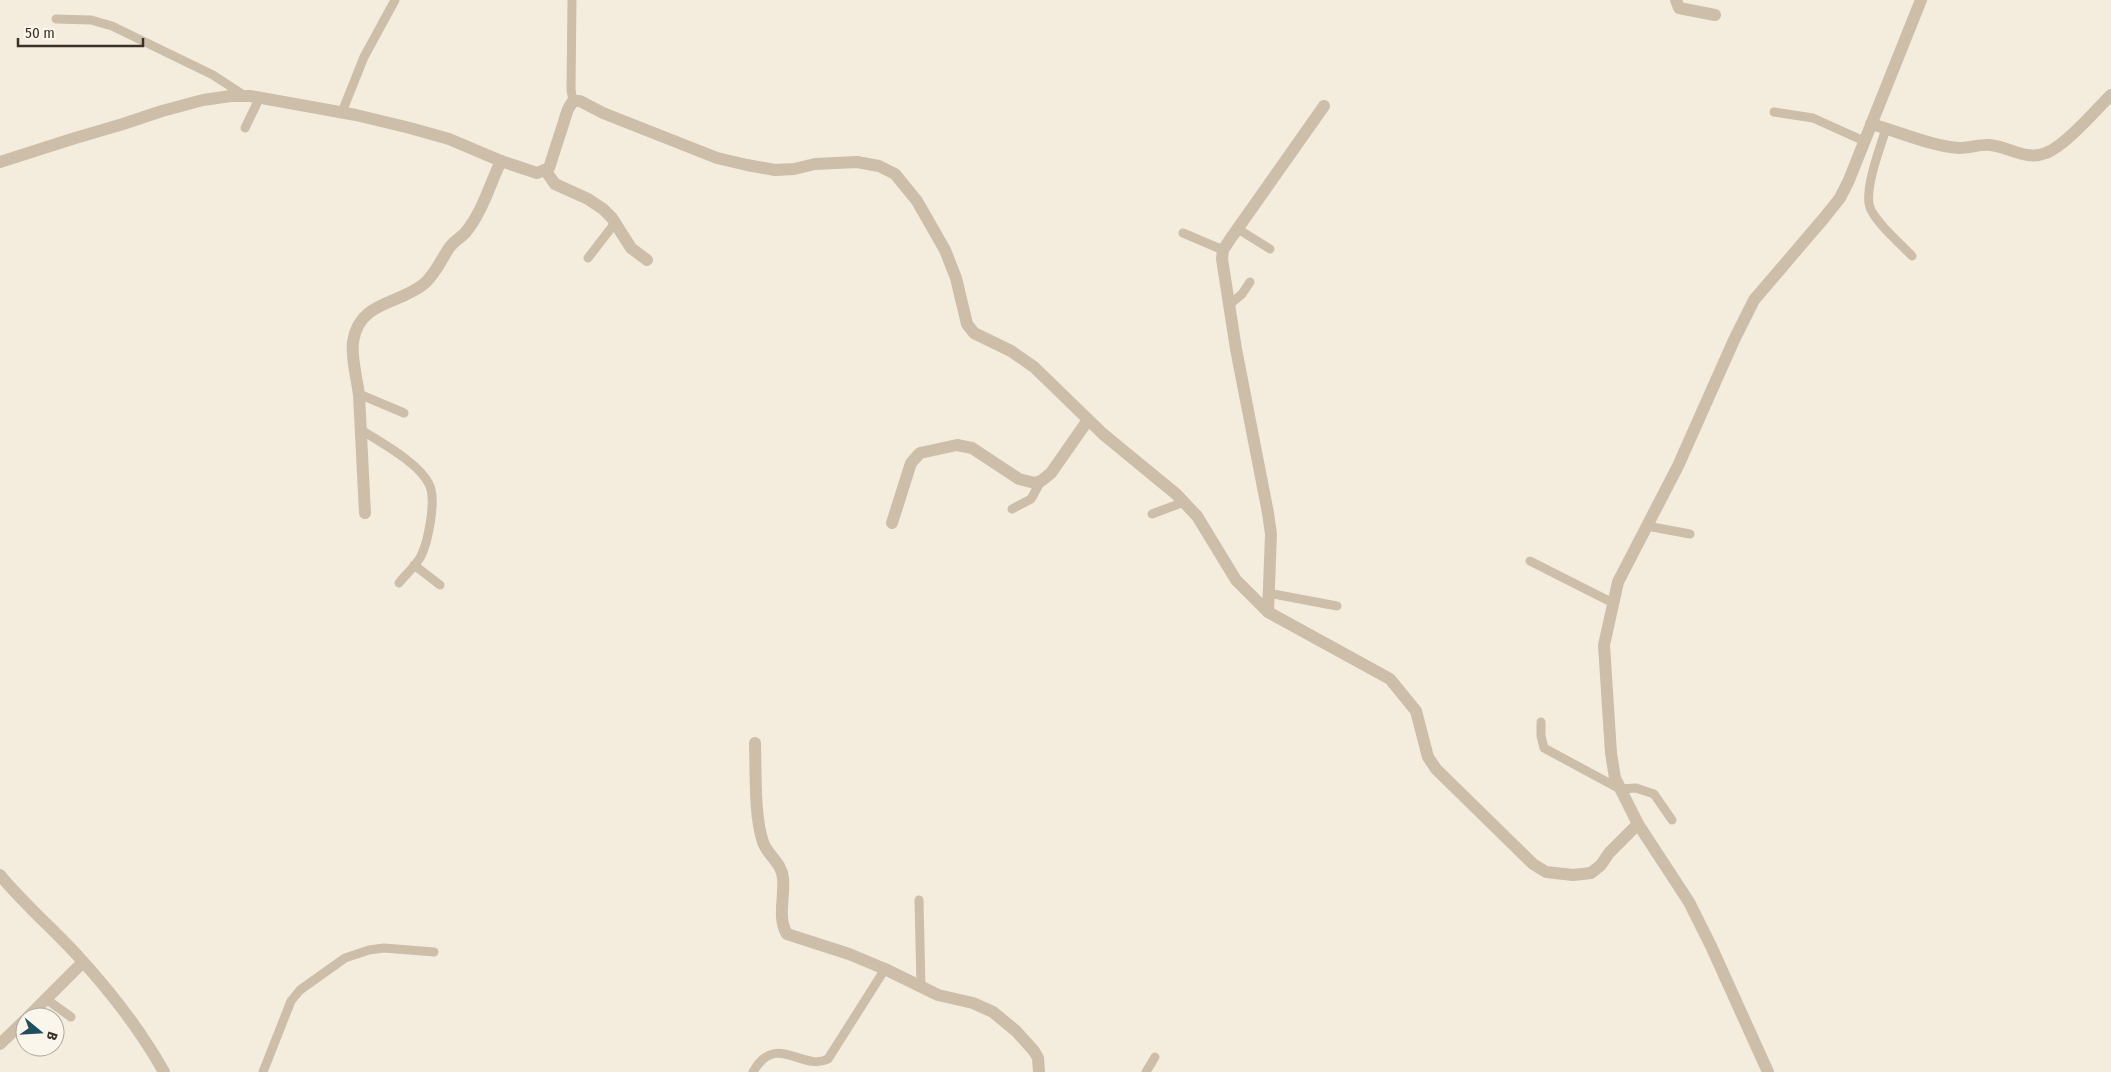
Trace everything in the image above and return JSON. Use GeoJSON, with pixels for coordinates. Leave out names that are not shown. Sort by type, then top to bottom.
{"type":"FeatureCollection","features":[{"type":"Feature","properties":{"kind":"street"},"geometry":{"type":"LineString","coordinates":[[1676,0],[1679,8],[1716,15]]}},
{"type":"Feature","properties":{"kind":"street"},"geometry":{"type":"LineString","coordinates":[[1768,1072],[1711,946],[1688,902],[1638,824],[1615,778],[1611,753],[1604,645],[1618,582],[1678,466],[1734,340],[1754,300],[1784,267],[1840,198],[1921,0]]}},
{"type":"Feature","properties":{"kind":"street"},"geometry":{"type":"LineString","coordinates":[[1871,124],[1940,145],[1961,148],[1981,144],[1992,145],[2032,157],[2046,153],[2059,146],[2111,95]]}},
{"type":"Feature","properties":{"kind":"street"},"geometry":{"type":"LineString","coordinates":[[0,162],[162,110],[203,100],[246,96],[342,112],[410,128],[449,139],[501,161],[537,173],[549,168],[554,157],[563,123],[573,101],[580,101],[603,113],[717,158],[747,165],[775,170],[794,169],[815,164],[857,162],[879,166],[895,174],[917,201],[945,250],[956,278],[966,324],[974,333],[1011,352],[1034,367],[1088,420],[1184,502],[1197,516],[1236,580],[1268,612],[1390,679],[1416,711],[1428,757],[1436,769],[1533,864],[1546,872],[1573,875],[1591,873],[1601,865],[1609,853],[1638,824]]}},
{"type":"Feature","properties":{"kind":"street"},"geometry":{"type":"LineString","coordinates":[[1268,612],[1271,534],[1222,259],[1223,250],[1324,106]]}},
{"type":"Feature","properties":{"kind":"street"},"geometry":{"type":"LineString","coordinates":[[365,513],[353,342],[359,326],[369,311],[387,301],[414,291],[426,282],[451,245],[466,232],[471,224],[501,161]]}},
{"type":"Feature","properties":{"kind":"street"},"geometry":{"type":"LineString","coordinates":[[545,170],[555,184],[588,199],[602,209],[616,223],[631,248],[647,260]]}},
{"type":"Feature","properties":{"kind":"street"},"geometry":{"type":"LineString","coordinates":[[892,523],[911,463],[920,453],[957,445],[972,448],[1019,479],[1030,482],[1041,481],[1052,473],[1088,420]]}},
{"type":"Feature","properties":{"kind":"street"},"geometry":{"type":"LineString","coordinates":[[755,743],[759,830],[763,844],[780,867],[783,877],[782,926],[787,934],[817,943],[885,969],[938,995],[973,1003],[993,1012],[1016,1031],[1034,1051],[1038,1058],[1039,1072]]}},
{"type":"Feature","properties":{"kind":"street"},"geometry":{"type":"LineString","coordinates":[[0,875],[16,895],[83,962],[116,999],[146,1038],[164,1072]]}},
{"type":"Feature","properties":{"kind":"street"},"geometry":{"type":"LineString","coordinates":[[38,1007],[83,962]]}},
{"type":"Feature","properties":{"kind":"street"},"geometry":{"type":"LineString","coordinates":[[0,1044],[15,1030]]}},
{"type":"Feature","properties":{"kind":"lane"},"geometry":{"type":"LineString","coordinates":[[387,0],[390,10]]}},
{"type":"Feature","properties":{"kind":"lane"},"geometry":{"type":"LineString","coordinates":[[342,112],[364,57],[395,0]]}},
{"type":"Feature","properties":{"kind":"lane"},"geometry":{"type":"LineString","coordinates":[[572,0],[571,90],[573,101]]}},
{"type":"Feature","properties":{"kind":"lane"},"geometry":{"type":"LineString","coordinates":[[56,19],[91,20],[112,26],[213,75],[246,96]]}},
{"type":"Feature","properties":{"kind":"lane"},"geometry":{"type":"LineString","coordinates":[[246,128],[260,98]]}},
{"type":"Feature","properties":{"kind":"lane"},"geometry":{"type":"LineString","coordinates":[[1774,112],[1813,118],[1864,141]]}},
{"type":"Feature","properties":{"kind":"lane"},"geometry":{"type":"LineString","coordinates":[[1886,128],[1871,180],[1870,209],[1912,256]]}},
{"type":"Feature","properties":{"kind":"lane"},"geometry":{"type":"LineString","coordinates":[[588,258],[616,223]]}},
{"type":"Feature","properties":{"kind":"lane"},"geometry":{"type":"LineString","coordinates":[[1238,229],[1270,249]]}},
{"type":"Feature","properties":{"kind":"lane"},"geometry":{"type":"LineString","coordinates":[[1183,233],[1223,250]]}},
{"type":"Feature","properties":{"kind":"lane"},"geometry":{"type":"LineString","coordinates":[[1229,305],[1242,294],[1250,282]]}},
{"type":"Feature","properties":{"kind":"lane"},"geometry":{"type":"LineString","coordinates":[[358,394],[404,413]]}},
{"type":"Feature","properties":{"kind":"lane"},"geometry":{"type":"LineString","coordinates":[[360,429],[410,463],[429,484],[432,496],[426,546],[420,558],[399,583]]}},
{"type":"Feature","properties":{"kind":"lane"},"geometry":{"type":"LineString","coordinates":[[1012,509],[1031,499],[1041,481]]}},
{"type":"Feature","properties":{"kind":"lane"},"geometry":{"type":"LineString","coordinates":[[1152,514],[1184,502]]}},
{"type":"Feature","properties":{"kind":"lane"},"geometry":{"type":"LineString","coordinates":[[1647,526],[1690,534]]}},
{"type":"Feature","properties":{"kind":"lane"},"geometry":{"type":"LineString","coordinates":[[1530,560],[1613,603]]}},
{"type":"Feature","properties":{"kind":"lane"},"geometry":{"type":"LineString","coordinates":[[414,565],[440,585]]}},
{"type":"Feature","properties":{"kind":"lane"},"geometry":{"type":"LineString","coordinates":[[1268,593],[1337,606]]}},
{"type":"Feature","properties":{"kind":"lane"},"geometry":{"type":"LineString","coordinates":[[1541,722],[1541,736],[1544,748],[1620,789],[1636,788],[1654,794],[1672,820]]}},
{"type":"Feature","properties":{"kind":"lane"},"geometry":{"type":"LineString","coordinates":[[919,900],[921,987]]}},
{"type":"Feature","properties":{"kind":"lane"},"geometry":{"type":"LineString","coordinates":[[263,1072],[291,1001],[300,990],[345,958],[369,950],[384,948],[434,952]]}},
{"type":"Feature","properties":{"kind":"lane"},"geometry":{"type":"LineString","coordinates":[[753,1072],[763,1059],[775,1054],[788,1055],[814,1062],[828,1059],[885,969]]}},
{"type":"Feature","properties":{"kind":"lane"},"geometry":{"type":"LineString","coordinates":[[46,999],[71,1017]]}},
{"type":"Feature","properties":{"kind":"lane"},"geometry":{"type":"LineString","coordinates":[[1146,1072],[1155,1057]]}}]}
